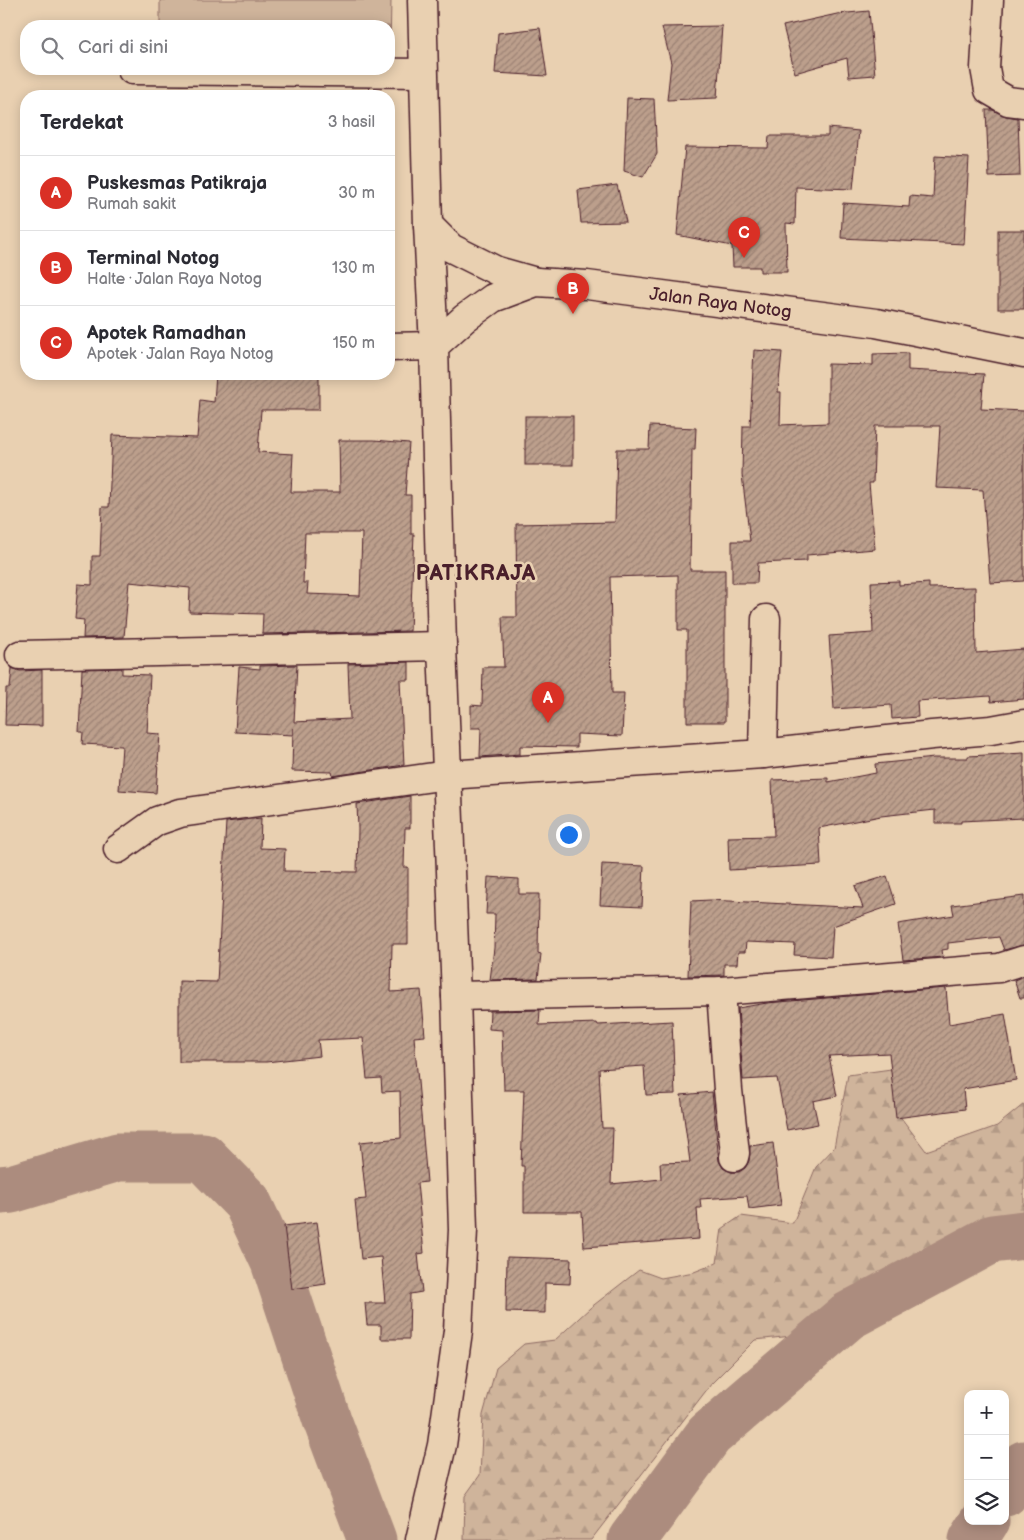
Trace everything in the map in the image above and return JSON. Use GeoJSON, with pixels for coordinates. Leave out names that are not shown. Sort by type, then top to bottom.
{"type":"FeatureCollection","features":[{"type":"Feature","properties":{"kind":"main road"},"geometry":{"type":"LineString","coordinates":[[420,1540],[442,1445],[458,1331],[463,1230],[442,646],[422,0]]}},
{"type":"Feature","properties":{"kind":"main road"},"geometry":{"type":"LineString","coordinates":[[989,0],[985,68],[989,90],[1008,101],[1024,103]]}},
{"type":"Feature","properties":{"kind":"main road"},"geometry":{"type":"LineString","coordinates":[[395,73],[424,73]]}},
{"type":"Feature","properties":{"kind":"main road"},"geometry":{"type":"LineString","coordinates":[[428,224],[451,248],[497,271],[536,282]]}},
{"type":"Feature","properties":{"kind":"main road","name":"Jalan Raya Notog"},"geometry":{"type":"LineString","coordinates":[[434,346],[465,318],[493,298],[536,282],[587,285],[876,323],[1024,353]]}},
{"type":"Feature","properties":{"kind":"main road"},"geometry":{"type":"LineString","coordinates":[[395,347],[434,346]]}},
{"type":"Feature","properties":{"kind":"main road"},"geometry":{"type":"LineString","coordinates":[[763,754],[766,619]]}},
{"type":"Feature","properties":{"kind":"main road"},"geometry":{"type":"LineString","coordinates":[[20,656],[442,646]]}},
{"type":"Feature","properties":{"kind":"main road"},"geometry":{"type":"LineString","coordinates":[[118,849],[157,821],[180,813],[447,775],[763,754],[991,730],[1024,724]]}},
{"type":"Feature","properties":{"kind":"main road"},"geometry":{"type":"LineString","coordinates":[[456,996],[721,991],[1000,968],[1024,960]]}},
{"type":"Feature","properties":{"kind":"main road"},"geometry":{"type":"LineString","coordinates":[[721,991],[734,1158]]}},
{"type":"Feature","properties":{"kind":"green space"},"geometry":{"type":"Polygon","coordinates":[[[160,0],[391,0],[391,20],[160,20],[160,0]]]}},
{"type":"Feature","properties":{"kind":"green space"},"geometry":{"type":"Polygon","coordinates":[[[891,1069],[896,1111],[926,1151],[997,1126],[1024,1104],[1024,1212],[985,1227],[853,1299],[792,1336],[755,1340],[712,1383],[591,1540],[464,1540],[465,1496],[480,1475],[483,1415],[496,1368],[524,1344],[555,1340],[590,1308],[639,1270],[661,1278],[694,1272],[717,1263],[722,1229],[741,1216],[793,1223],[816,1167],[834,1148],[848,1075],[891,1069]]]}},
{"type":"Feature","properties":{"kind":"building"},"geometry":{"type":"Polygon","coordinates":[[[869,11],[875,75],[849,77],[847,58],[795,73],[783,26],[837,14],[869,11]]]}},
{"type":"Feature","properties":{"kind":"building"},"geometry":{"type":"Polygon","coordinates":[[[722,26],[717,98],[667,100],[671,63],[662,27],[722,26]]]}},
{"type":"Feature","properties":{"kind":"building"},"geometry":{"type":"Polygon","coordinates":[[[540,28],[547,76],[495,73],[498,33],[540,28]]]}},
{"type":"Feature","properties":{"kind":"building"},"geometry":{"type":"Polygon","coordinates":[[[627,98],[654,99],[657,154],[643,177],[624,171],[627,98]]]}},
{"type":"Feature","properties":{"kind":"building"},"geometry":{"type":"Polygon","coordinates":[[[986,110],[993,110],[1006,116],[1018,118],[1020,176],[989,177],[986,110]]]}},
{"type":"Feature","properties":{"kind":"building"},"geometry":{"type":"Polygon","coordinates":[[[828,128],[859,131],[853,189],[796,187],[795,224],[786,223],[787,272],[760,272],[760,267],[733,267],[732,246],[677,235],[685,147],[768,148],[769,136],[828,136],[828,128]]]}},
{"type":"Feature","properties":{"kind":"building"},"geometry":{"type":"Polygon","coordinates":[[[935,156],[969,158],[964,244],[841,238],[843,203],[909,207],[910,196],[933,198],[935,156]]]}},
{"type":"Feature","properties":{"kind":"building"},"geometry":{"type":"Polygon","coordinates":[[[617,185],[626,222],[581,223],[578,190],[617,185]]]}},
{"type":"Feature","properties":{"kind":"building"},"geometry":{"type":"Polygon","coordinates":[[[998,230],[1024,230],[1024,309],[998,309],[998,230]]]}},
{"type":"Feature","properties":{"kind":"building"},"geometry":{"type":"Polygon","coordinates":[[[754,350],[782,352],[778,392],[781,392],[780,425],[828,423],[828,364],[873,365],[873,354],[908,353],[908,370],[984,374],[981,409],[1024,411],[1024,581],[990,583],[983,490],[936,488],[940,426],[875,426],[873,483],[869,483],[875,549],[807,555],[807,561],[758,563],[757,583],[732,583],[732,541],[750,541],[742,475],[743,426],[750,426],[754,350]]]}},
{"type":"Feature","properties":{"kind":"building"},"geometry":{"type":"Polygon","coordinates":[[[216,380],[319,380],[319,410],[261,410],[258,452],[293,454],[291,492],[340,492],[339,440],[409,443],[405,495],[411,495],[411,534],[414,534],[410,631],[262,634],[263,614],[189,612],[190,588],[129,582],[124,637],[83,638],[84,620],[75,619],[78,584],[92,585],[92,556],[100,556],[102,507],[109,507],[112,435],[197,438],[200,400],[214,402],[216,380]],[[305,533],[303,583],[308,583],[307,594],[360,596],[362,533],[305,533]]]}},
{"type":"Feature","properties":{"kind":"building"},"geometry":{"type":"Polygon","coordinates":[[[525,416],[573,416],[573,465],[525,465],[525,416]]]}},
{"type":"Feature","properties":{"kind":"building"},"geometry":{"type":"Polygon","coordinates":[[[650,426],[696,428],[695,449],[692,449],[690,570],[725,570],[725,722],[687,722],[687,630],[678,630],[678,575],[610,577],[612,693],[624,693],[622,736],[577,734],[577,747],[520,746],[520,754],[480,757],[481,728],[471,728],[471,705],[482,706],[483,667],[504,667],[502,617],[517,617],[516,524],[615,522],[617,449],[649,449],[650,426]]]}},
{"type":"Feature","properties":{"kind":"building"},"geometry":{"type":"Polygon","coordinates":[[[899,581],[899,585],[929,583],[929,588],[975,587],[976,653],[1024,649],[1024,699],[991,702],[990,696],[917,701],[918,717],[892,719],[891,705],[834,709],[829,636],[873,633],[871,582],[899,581]]]}},
{"type":"Feature","properties":{"kind":"building"},"geometry":{"type":"Polygon","coordinates":[[[409,662],[409,680],[400,680],[404,765],[333,776],[332,772],[292,771],[293,735],[235,732],[239,667],[260,669],[260,666],[297,665],[294,722],[350,719],[348,664],[409,662]]]}},
{"type":"Feature","properties":{"kind":"building"},"geometry":{"type":"Polygon","coordinates":[[[12,668],[20,671],[42,670],[42,726],[5,725],[6,688],[10,688],[12,668]]]}},
{"type":"Feature","properties":{"kind":"building"},"geometry":{"type":"Polygon","coordinates":[[[122,668],[122,674],[150,675],[147,733],[160,734],[156,793],[119,790],[122,746],[82,744],[83,732],[79,732],[82,669],[122,668]]]}},
{"type":"Feature","properties":{"kind":"building"},"geometry":{"type":"Polygon","coordinates":[[[1024,753],[1024,818],[935,823],[935,810],[881,816],[819,828],[821,865],[729,870],[728,837],[774,836],[772,780],[828,778],[828,782],[876,773],[875,764],[934,758],[968,758],[968,756],[1024,753]]]}},
{"type":"Feature","properties":{"kind":"building"},"geometry":{"type":"Polygon","coordinates":[[[410,796],[410,828],[405,828],[404,867],[408,867],[408,944],[392,944],[391,992],[421,990],[425,1036],[414,1037],[427,1182],[417,1183],[424,1253],[418,1254],[422,1292],[410,1294],[409,1339],[381,1339],[381,1325],[367,1325],[365,1303],[385,1303],[381,1257],[361,1259],[355,1200],[366,1199],[360,1142],[401,1138],[400,1091],[382,1092],[381,1078],[367,1079],[363,1038],[318,1040],[320,1056],[266,1062],[179,1062],[179,981],[217,982],[226,822],[261,818],[260,848],[285,849],[284,871],[357,872],[357,804],[410,796]]]}},
{"type":"Feature","properties":{"kind":"building"},"geometry":{"type":"Polygon","coordinates":[[[602,864],[644,866],[642,907],[600,905],[602,864]]]}},
{"type":"Feature","properties":{"kind":"building"},"geometry":{"type":"Polygon","coordinates":[[[887,876],[896,904],[833,926],[831,957],[794,955],[795,944],[746,942],[745,952],[738,952],[737,964],[724,964],[724,975],[688,976],[691,901],[710,900],[863,908],[855,886],[887,876]]]}},
{"type":"Feature","properties":{"kind":"building"},"geometry":{"type":"Polygon","coordinates":[[[488,877],[519,879],[519,894],[539,894],[538,953],[541,954],[538,979],[490,980],[494,948],[495,914],[486,914],[488,877]]]}},
{"type":"Feature","properties":{"kind":"building"},"geometry":{"type":"Polygon","coordinates":[[[1024,896],[1024,945],[1004,950],[999,937],[948,943],[948,949],[942,950],[943,957],[903,960],[898,924],[954,915],[952,905],[1024,896]]]}},
{"type":"Feature","properties":{"kind":"building"},"geometry":{"type":"Polygon","coordinates":[[[1024,976],[1024,998],[1020,998],[1014,980],[1024,976]]]}},
{"type":"Feature","properties":{"kind":"building"},"geometry":{"type":"Polygon","coordinates":[[[946,988],[949,1024],[1005,1014],[1016,1080],[963,1089],[965,1109],[896,1118],[889,1053],[829,1056],[837,1096],[813,1101],[818,1124],[787,1130],[777,1078],[743,1080],[738,1008],[767,1003],[946,988]]]}},
{"type":"Feature","properties":{"kind":"building"},"geometry":{"type":"Polygon","coordinates":[[[540,1010],[539,1025],[597,1023],[598,1025],[672,1021],[675,1094],[646,1095],[644,1066],[599,1069],[602,1128],[613,1128],[611,1184],[661,1179],[660,1163],[690,1162],[681,1095],[712,1092],[719,1161],[723,1168],[731,1172],[739,1172],[745,1168],[749,1161],[750,1146],[773,1143],[781,1205],[749,1209],[747,1196],[700,1199],[701,1208],[697,1208],[699,1239],[584,1247],[582,1212],[524,1212],[524,1166],[521,1166],[524,1090],[504,1090],[502,1030],[489,1029],[490,1011],[540,1010]]]}},
{"type":"Feature","properties":{"kind":"building"},"geometry":{"type":"Polygon","coordinates":[[[317,1222],[326,1284],[292,1289],[284,1226],[317,1222]]]}},
{"type":"Feature","properties":{"kind":"building"},"geometry":{"type":"Polygon","coordinates":[[[507,1257],[571,1259],[570,1284],[545,1283],[545,1313],[506,1312],[507,1257]]]}},
{"type":"Feature","properties":{"kind":"waterway"},"geometry":{"type":"LineString","coordinates":[[0,1190],[11,1189],[118,1157],[203,1157],[247,1202],[275,1262],[327,1420],[372,1540]]}},
{"type":"Feature","properties":{"kind":"waterway"},"geometry":{"type":"LineString","coordinates":[[632,1540],[709,1435],[848,1316],[992,1239],[1024,1235]]}},
{"type":"Feature","properties":{"kind":"waterway"},"geometry":{"type":"LineString","coordinates":[[1009,1486],[1024,1465]]}},
{"type":"Feature","properties":{"kind":"waterway"},"geometry":{"type":"LineString","coordinates":[[973,1540],[982,1525]]}},
{"type":"Feature","properties":{"kind":"place","name":"Apotek Ramadhan"},"geometry":{"type":"Point","coordinates":[744,258]}},
{"type":"Feature","properties":{"kind":"place","name":"Terminal Notog"},"geometry":{"type":"Point","coordinates":[573,314]}},
{"type":"Feature","properties":{"kind":"place","name":"Puskesmas Patikraja"},"geometry":{"type":"Point","coordinates":[548,723]}},
{"type":"Feature","properties":{"kind":"district","name":"PATIKRAJA"},"geometry":{"type":"Point","coordinates":[476,572]}}]}
